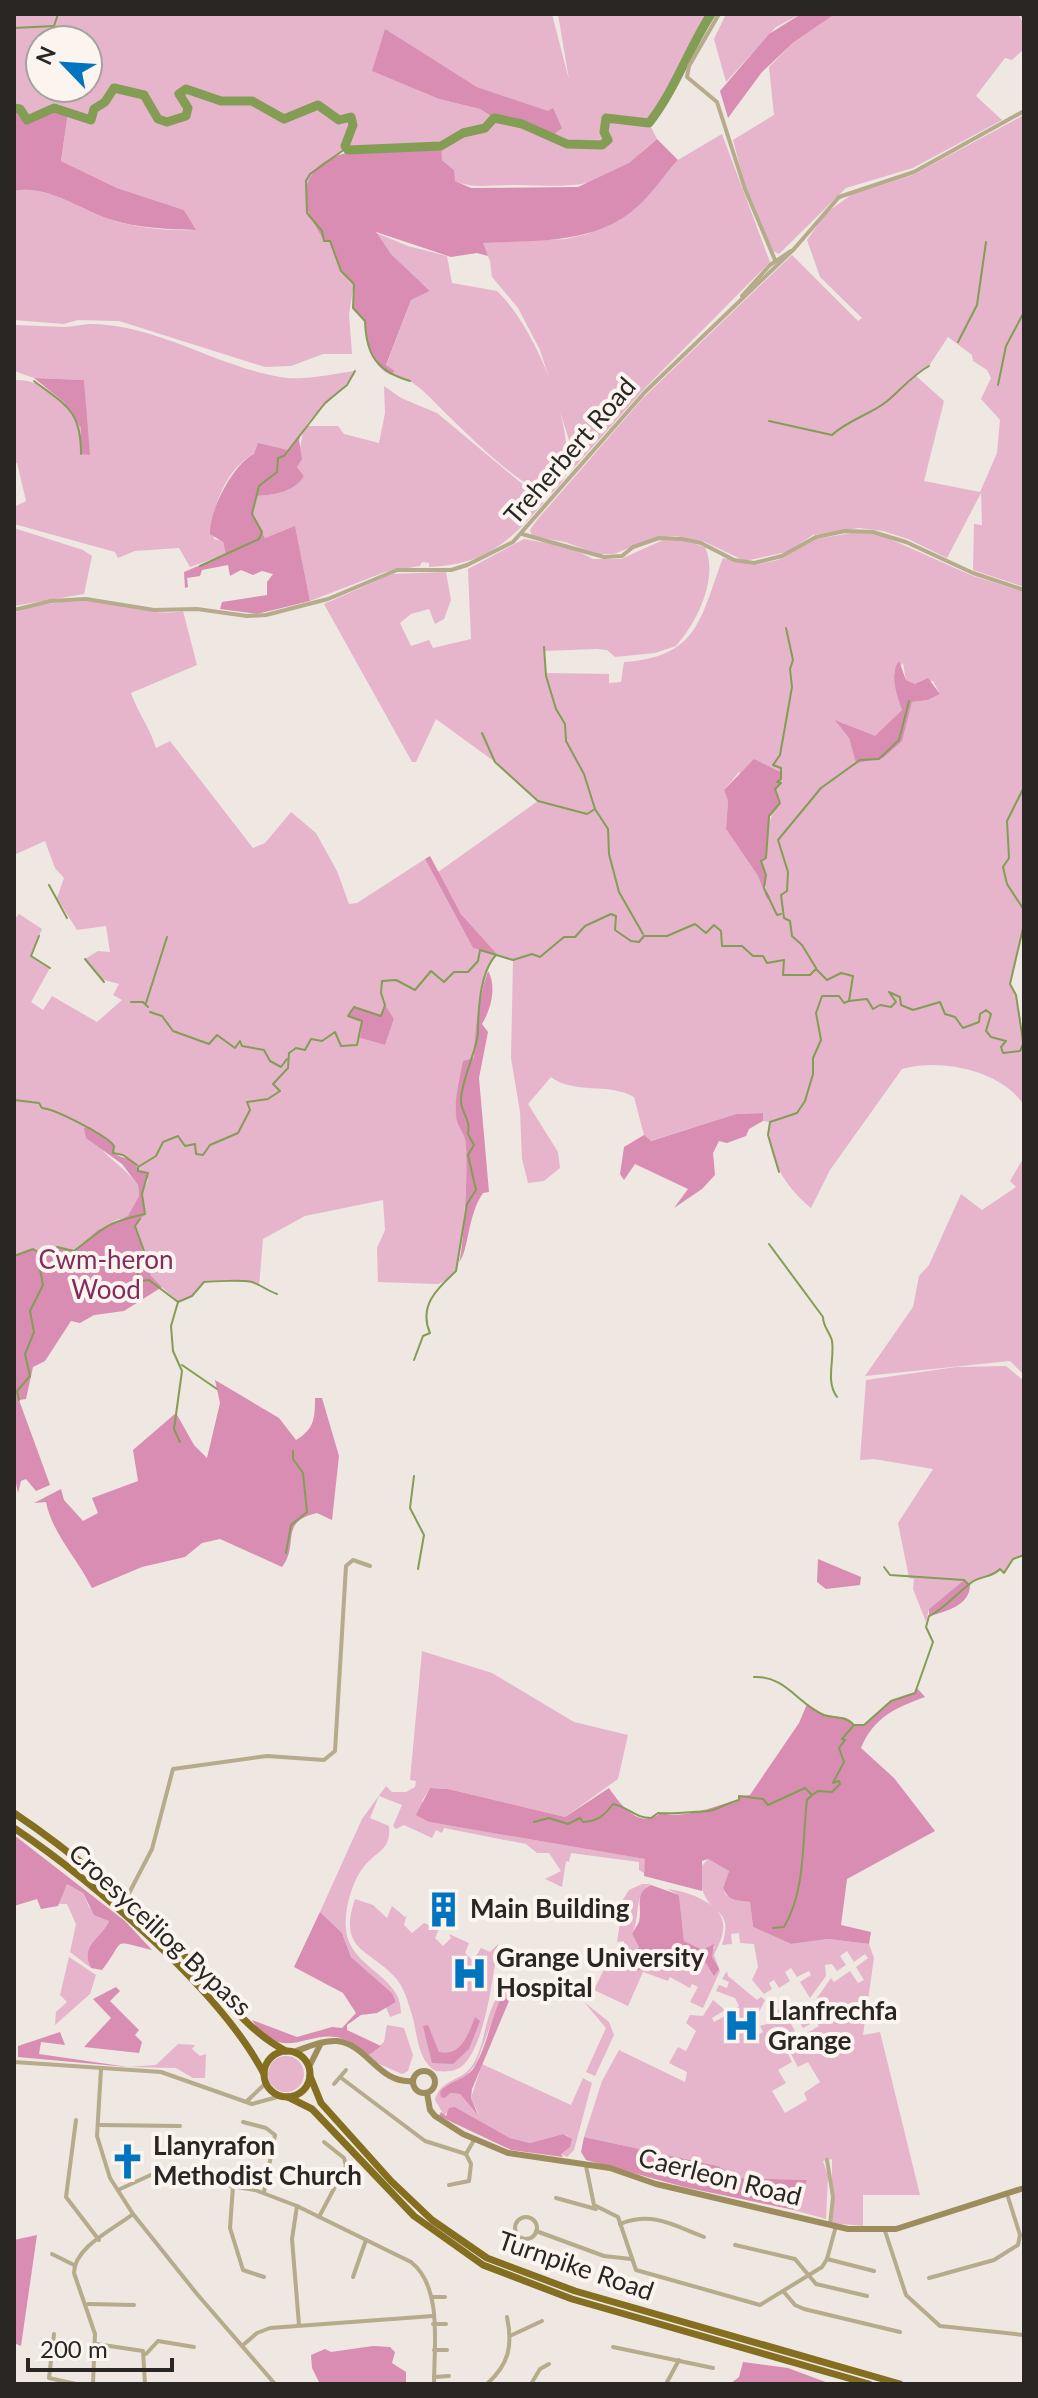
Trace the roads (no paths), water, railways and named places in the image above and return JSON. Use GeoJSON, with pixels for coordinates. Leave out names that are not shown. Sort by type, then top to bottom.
{"type":"FeatureCollection","features":[{"type":"Feature","properties":{"kind":"highway","name":"Croesyceiliog Bypass"},"geometry":{"type":"LineString","coordinates":[[14,1813],[126,1899],[198,1968],[259,2036],[290,2052]]}},
{"type":"Feature","properties":{"kind":"highway","name":"Croesyceiliog Bypass"},"geometry":{"type":"LineString","coordinates":[[14,1828],[87,1883],[171,1960],[242,2034],[265,2078]]}},
{"type":"Feature","properties":{"kind":"highway"},"geometry":{"type":"LineString","coordinates":[[290,2052],[309,2071],[303,2090],[285,2096],[265,2078],[269,2061],[290,2052]]}},
{"type":"Feature","properties":{"kind":"highway","name":"Turnpike Road"},"geometry":{"type":"LineString","coordinates":[[309,2071],[315,2093],[328,2113],[391,2181],[446,2231],[487,2258],[575,2291],[900,2384]]}},
{"type":"Feature","properties":{"kind":"highway","name":"Turnpike Road"},"geometry":{"type":"LineString","coordinates":[[285,2096],[324,2120],[414,2216],[483,2265],[572,2299],[869,2384]]}},
{"type":"Feature","properties":{"kind":"main road","name":"Caerleon Road"},"geometry":{"type":"LineString","coordinates":[[321,2043],[343,2042],[389,2077],[412,2081]]}},
{"type":"Feature","properties":{"kind":"main road"},"geometry":{"type":"LineString","coordinates":[[290,2052],[321,2043]]}},
{"type":"Feature","properties":{"kind":"main road"},"geometry":{"type":"LineString","coordinates":[[309,2071],[321,2043]]}},
{"type":"Feature","properties":{"kind":"main road","name":"Caerleon Road"},"geometry":{"type":"LineString","coordinates":[[412,2081],[421,2071],[432,2074],[435,2085],[427,2093]]}},
{"type":"Feature","properties":{"kind":"main road","name":"Caerleon Road"},"geometry":{"type":"LineString","coordinates":[[412,2081],[417,2092],[427,2093]]}},
{"type":"Feature","properties":{"kind":"main road","name":"Caerleon Road"},"geometry":{"type":"LineString","coordinates":[[427,2093],[430,2110],[435,2116],[474,2140],[523,2157],[610,2168],[665,2187],[833,2225],[885,2231],[1024,2188]]}},
{"type":"Feature","properties":{"kind":"street"},"geometry":{"type":"LineString","coordinates":[[719,14],[689,66],[687,77],[717,102],[745,189],[775,260]]}},
{"type":"Feature","properties":{"kind":"street","name":"Treherbert Road"},"geometry":{"type":"LineString","coordinates":[[14,610],[51,601],[86,599],[154,610],[197,609],[247,616],[266,615],[328,599],[397,570],[451,570],[467,565],[513,542],[522,534],[645,392],[794,249],[839,197],[914,172],[1024,111]]}},
{"type":"Feature","properties":{"kind":"street"},"geometry":{"type":"LineString","coordinates":[[738,301],[775,260],[794,249]]}},
{"type":"Feature","properties":{"kind":"street"},"geometry":{"type":"LineString","coordinates":[[522,534],[604,557],[622,556],[633,547],[659,538],[682,539],[701,543],[734,560],[754,563],[782,556],[816,537],[845,531],[873,532],[1024,590]]}},
{"type":"Feature","properties":{"kind":"street"},"geometry":{"type":"LineString","coordinates":[[126,1899],[152,1849],[173,1769],[267,1756],[324,1760],[335,1751],[346,1566],[353,1560],[370,1566]]}},
{"type":"Feature","properties":{"kind":"street"},"geometry":{"type":"LineString","coordinates":[[14,2062],[168,2074],[245,2102],[285,2096]]}},
{"type":"Feature","properties":{"kind":"street"},"geometry":{"type":"LineString","coordinates":[[101,2069],[100,2154],[118,2190],[133,2214],[275,2384]]}},
{"type":"Feature","properties":{"kind":"street"},"geometry":{"type":"LineString","coordinates":[[334,2084],[346,2070]]}},
{"type":"Feature","properties":{"kind":"street"},"geometry":{"type":"LineString","coordinates":[[340,2077],[425,2141],[466,2154],[471,2164],[469,2181],[449,2185]]}},
{"type":"Feature","properties":{"kind":"street"},"geometry":{"type":"LineString","coordinates":[[245,2102],[255,2097],[265,2078]]}},
{"type":"Feature","properties":{"kind":"street"},"geometry":{"type":"LineString","coordinates":[[76,2120],[66,2197],[99,2240]]}},
{"type":"Feature","properties":{"kind":"street"},"geometry":{"type":"LineString","coordinates":[[243,2122],[271,2130],[275,2144],[263,2193]]}},
{"type":"Feature","properties":{"kind":"street"},"geometry":{"type":"LineString","coordinates":[[98,2125],[180,2126]]}},
{"type":"Feature","properties":{"kind":"street"},"geometry":{"type":"LineString","coordinates":[[466,2154],[474,2140]]}},
{"type":"Feature","properties":{"kind":"street"},"geometry":{"type":"LineString","coordinates":[[319,2217],[346,2166],[344,2158],[324,2142]]}},
{"type":"Feature","properties":{"kind":"street"},"geometry":{"type":"LineString","coordinates":[[240,2149],[241,2146],[271,2156]]}},
{"type":"Feature","properties":{"kind":"street"},"geometry":{"type":"LineString","coordinates":[[556,2198],[615,2214],[636,2270],[760,2305],[808,2275],[827,2259],[833,2225],[833,2197],[827,2160]]}},
{"type":"Feature","properties":{"kind":"street"},"geometry":{"type":"LineString","coordinates":[[586,2165],[596,2209]]}},
{"type":"Feature","properties":{"kind":"street"},"geometry":{"type":"LineString","coordinates":[[118,2190],[155,2173],[263,2193],[297,2206],[415,2265],[427,2279],[431,2297],[434,2384]]}},
{"type":"Feature","properties":{"kind":"street"},"geometry":{"type":"LineString","coordinates":[[233,2186],[230,2228],[243,2270],[264,2277]]}},
{"type":"Feature","properties":{"kind":"street"},"geometry":{"type":"LineString","coordinates":[[929,2278],[994,2260],[1018,2245],[1020,2235],[1007,2193]]}},
{"type":"Feature","properties":{"kind":"street"},"geometry":{"type":"LineString","coordinates":[[297,2206],[292,2239],[299,2325]]}},
{"type":"Feature","properties":{"kind":"street"},"geometry":{"type":"LineString","coordinates":[[93,2384],[96,2344],[74,2265],[80,2253],[133,2214]]}},
{"type":"Feature","properties":{"kind":"street"},"geometry":{"type":"LineString","coordinates":[[620,2224],[639,2216],[704,2237]]}},
{"type":"Feature","properties":{"kind":"street"},"geometry":{"type":"LineString","coordinates":[[522,2217],[536,2220],[536,2231],[524,2239],[514,2232],[522,2217]]}},
{"type":"Feature","properties":{"kind":"street"},"geometry":{"type":"LineString","coordinates":[[536,2231],[604,2256],[631,2259]]}},
{"type":"Feature","properties":{"kind":"street"},"geometry":{"type":"LineString","coordinates":[[885,2231],[906,2295],[940,2326],[1024,2335]]}},
{"type":"Feature","properties":{"kind":"street"},"geometry":{"type":"LineString","coordinates":[[353,2277],[366,2240]]}},
{"type":"Feature","properties":{"kind":"street"},"geometry":{"type":"LineString","coordinates":[[735,2245],[795,2259],[816,2284],[867,2296]]}},
{"type":"Feature","properties":{"kind":"street"},"geometry":{"type":"LineString","coordinates":[[52,2254],[74,2265]]}},
{"type":"Feature","properties":{"kind":"street"},"geometry":{"type":"LineString","coordinates":[[827,2259],[874,2271]]}},
{"type":"Feature","properties":{"kind":"street"},"geometry":{"type":"LineString","coordinates":[[939,2267],[941,2275]]}},
{"type":"Feature","properties":{"kind":"street"},"geometry":{"type":"LineString","coordinates":[[784,2291],[795,2305],[804,2309],[900,2332]]}},
{"type":"Feature","properties":{"kind":"street"},"geometry":{"type":"LineString","coordinates":[[431,2297],[445,2297]]}},
{"type":"Feature","properties":{"kind":"street"},"geometry":{"type":"LineString","coordinates":[[87,2304],[134,2305]]}},
{"type":"Feature","properties":{"kind":"street"},"geometry":{"type":"LineString","coordinates":[[242,2346],[264,2330],[433,2316]]}},
{"type":"Feature","properties":{"kind":"street"},"geometry":{"type":"LineString","coordinates":[[487,2384],[504,2366],[511,2335],[507,2317]]}},
{"type":"Feature","properties":{"kind":"street"},"geometry":{"type":"LineString","coordinates":[[511,2335],[542,2321]]}},
{"type":"Feature","properties":{"kind":"street"},"geometry":{"type":"LineString","coordinates":[[433,2324],[446,2324]]}},
{"type":"Feature","properties":{"kind":"street"},"geometry":{"type":"LineString","coordinates":[[54,2334],[49,2378],[76,2384]]}},
{"type":"Feature","properties":{"kind":"street"},"geometry":{"type":"LineString","coordinates":[[145,2384],[145,2354],[158,2341],[194,2347]]}},
{"type":"Feature","properties":{"kind":"street"},"geometry":{"type":"LineString","coordinates":[[619,2348],[621,2341]]}},
{"type":"Feature","properties":{"kind":"street"},"geometry":{"type":"LineString","coordinates":[[96,2344],[135,2347],[145,2354]]}},
{"type":"Feature","properties":{"kind":"street"},"geometry":{"type":"LineString","coordinates":[[613,2347],[713,2368]]}},
{"type":"Feature","properties":{"kind":"street"},"geometry":{"type":"LineString","coordinates":[[434,2350],[447,2350]]}},
{"type":"Feature","properties":{"kind":"street"},"geometry":{"type":"LineString","coordinates":[[666,2384],[679,2360]]}},
{"type":"Feature","properties":{"kind":"street"},"geometry":{"type":"LineString","coordinates":[[531,2384],[549,2364]]}},
{"type":"Feature","properties":{"kind":"street"},"geometry":{"type":"LineString","coordinates":[[434,2377],[449,2376]]}},
{"type":"Feature","properties":{"kind":"waterway"},"geometry":{"type":"LineString","coordinates":[[14,28],[54,26],[58,14]]}},
{"type":"Feature","properties":{"kind":"waterway"},"geometry":{"type":"LineString","coordinates":[[14,108],[20,109],[27,120],[54,108],[91,120],[94,109],[105,102],[114,88],[144,95],[158,119],[167,122],[186,116],[188,108],[179,94],[186,89],[221,101],[252,101],[284,119],[318,105],[339,120],[351,117],[353,125],[345,146],[348,150],[441,146],[463,133],[485,128],[494,118],[522,124],[567,144],[602,145],[608,140],[604,132],[606,118],[649,123],[711,14]]}},
{"type":"Feature","properties":{"kind":"waterway"},"geometry":{"type":"LineString","coordinates":[[345,149],[310,174],[306,181],[307,213],[322,231],[324,241],[330,241],[341,271],[354,284],[353,308],[365,321],[368,343],[375,360],[389,372],[410,381]]}},
{"type":"Feature","properties":{"kind":"waterway"},"geometry":{"type":"LineString","coordinates":[[958,342],[977,305],[986,242]]}},
{"type":"Feature","properties":{"kind":"waterway"},"geometry":{"type":"LineString","coordinates":[[998,385],[1006,346],[1024,312]]}},
{"type":"Feature","properties":{"kind":"waterway"},"geometry":{"type":"LineString","coordinates":[[769,421],[832,435],[880,406],[929,366]]}},
{"type":"Feature","properties":{"kind":"waterway"},"geometry":{"type":"LineString","coordinates":[[200,566],[259,539],[262,532],[252,514],[259,486],[277,472],[278,458],[284,456],[325,403],[347,385],[355,371]]}},
{"type":"Feature","properties":{"kind":"waterway"},"geometry":{"type":"LineString","coordinates":[[34,381],[74,417],[81,454]]}},
{"type":"Feature","properties":{"kind":"waterway"},"geometry":{"type":"LineString","coordinates":[[781,914],[777,915],[764,888],[766,875],[761,861],[766,858],[769,816],[780,803],[775,789],[781,783],[777,782],[781,779],[781,768],[773,765],[780,755],[792,687],[790,669],[793,660],[786,628]]}},
{"type":"Feature","properties":{"kind":"waterway"},"geometry":{"type":"LineString","coordinates":[[544,647],[546,676],[556,709],[565,724],[566,741],[584,774],[595,809],[608,829],[609,854],[619,892],[643,934]]}},
{"type":"Feature","properties":{"kind":"waterway"},"geometry":{"type":"LineString","coordinates":[[816,968],[802,945],[792,936],[790,921],[784,918],[781,895],[787,891],[788,872],[778,840],[821,788],[860,760],[879,759],[899,740],[909,701]]}},
{"type":"Feature","properties":{"kind":"waterway"},"geometry":{"type":"LineString","coordinates":[[482,733],[495,762],[538,801],[587,814],[595,809]]}},
{"type":"Feature","properties":{"kind":"waterway"},"geometry":{"type":"LineString","coordinates":[[1024,787],[1007,821],[1009,858],[1003,867],[1007,884],[1024,910]]}},
{"type":"Feature","properties":{"kind":"waterway"},"geometry":{"type":"LineString","coordinates":[[49,885],[67,918]]}},
{"type":"Feature","properties":{"kind":"waterway"},"geometry":{"type":"LineString","coordinates":[[14,1256],[33,1249],[46,1257],[57,1247],[74,1251],[108,1226],[145,1214],[142,1194],[148,1173],[138,1171],[138,1167],[156,1156],[163,1142],[178,1136],[185,1146],[195,1144],[196,1154],[203,1155],[210,1145],[238,1133],[250,1110],[247,1102],[268,1099],[280,1091],[273,1084],[288,1068],[289,1053],[296,1048],[305,1050],[311,1039],[322,1041],[335,1032],[341,1046],[357,1045],[362,1021],[348,1016],[354,1007],[381,1016],[385,1005],[381,993],[382,981],[396,980],[415,990],[431,971],[444,982],[454,972],[468,972],[478,961],[480,950],[513,960],[532,954],[540,957],[564,937],[575,937],[585,926],[611,914],[616,916],[615,930],[631,941],[639,942],[644,936],[667,936],[695,924],[706,933],[714,925],[721,931],[722,946],[742,946],[753,956],[763,956],[767,963],[784,960],[783,975],[810,975],[816,969],[827,980],[841,973],[853,976],[849,1001],[867,999],[873,1009],[880,1005],[891,1007],[896,1002],[889,992],[900,997],[901,1005],[913,1010],[940,1002],[945,1014],[955,1017],[963,1028],[979,1022],[980,1014],[986,1010],[991,1014],[986,1031],[991,1037],[1006,1041],[1001,1047],[1003,1053],[1020,1051],[1024,1042]]}},
{"type":"Feature","properties":{"kind":"waterway"},"geometry":{"type":"LineString","coordinates":[[1023,1041],[1016,995],[1010,984],[1024,924]]}},
{"type":"Feature","properties":{"kind":"waterway"},"geometry":{"type":"LineString","coordinates":[[39,936],[31,956],[50,968]]}},
{"type":"Feature","properties":{"kind":"waterway"},"geometry":{"type":"LineString","coordinates":[[146,1003],[167,937]]}},
{"type":"Feature","properties":{"kind":"waterway"},"geometry":{"type":"LineString","coordinates":[[414,1360],[423,1336],[430,1333],[426,1314],[428,1306],[456,1271],[467,1204],[476,1190],[468,1155],[474,1145],[468,1134],[461,1099],[477,1040],[483,981],[496,955]]}},
{"type":"Feature","properties":{"kind":"waterway"},"geometry":{"type":"LineString","coordinates":[[85,959],[104,982]]}},
{"type":"Feature","properties":{"kind":"waterway"},"geometry":{"type":"LineString","coordinates":[[779,1172],[768,1135],[770,1122],[797,1113],[805,1101],[813,1074],[813,1058],[821,1040],[816,1013],[822,996],[839,996],[844,1003],[849,1001]]}},
{"type":"Feature","properties":{"kind":"waterway"},"geometry":{"type":"LineString","coordinates":[[131,1002],[143,1002],[148,1007]]}},
{"type":"Feature","properties":{"kind":"waterway"},"geometry":{"type":"LineString","coordinates":[[150,1012],[162,1016],[173,1031],[209,1044],[217,1035],[235,1048],[240,1041],[242,1046],[264,1050],[270,1061],[281,1067],[287,1059]]}},
{"type":"Feature","properties":{"kind":"waterway"},"geometry":{"type":"LineString","coordinates":[[14,1100],[39,1103],[42,1108],[81,1124],[110,1142],[114,1146],[113,1153],[123,1155],[137,1165]]}},
{"type":"Feature","properties":{"kind":"waterway"},"geometry":{"type":"LineString","coordinates":[[140,1219],[135,1226],[144,1251],[142,1263],[135,1268],[141,1281],[149,1280],[178,1302],[171,1326],[173,1351],[182,1371],[174,1429],[180,1442]]}},
{"type":"Feature","properties":{"kind":"waterway"},"geometry":{"type":"LineString","coordinates":[[769,1244],[823,1317],[832,1341],[831,1377],[837,1397]]}},
{"type":"Feature","properties":{"kind":"waterway"},"geometry":{"type":"LineString","coordinates":[[19,1400],[17,1391],[30,1376],[25,1354],[34,1332],[30,1311],[43,1285],[38,1259],[43,1256]]}},
{"type":"Feature","properties":{"kind":"waterway"},"geometry":{"type":"LineString","coordinates":[[178,1302],[192,1296],[204,1282],[252,1282],[277,1294]]}},
{"type":"Feature","properties":{"kind":"waterway"},"geometry":{"type":"LineString","coordinates":[[182,1365],[217,1389]]}},
{"type":"Feature","properties":{"kind":"waterway"},"geometry":{"type":"LineString","coordinates":[[286,1553],[291,1525],[307,1512],[303,1473],[293,1459],[293,1451]]}},
{"type":"Feature","properties":{"kind":"waterway"},"geometry":{"type":"LineString","coordinates":[[414,1476],[410,1508],[424,1535],[418,1569]]}},
{"type":"Feature","properties":{"kind":"waterway"},"geometry":{"type":"LineString","coordinates":[[534,1822],[549,1818],[568,1824],[580,1818],[583,1822],[593,1820],[604,1815],[613,1804],[651,1818],[658,1813],[712,1810],[739,1800],[739,1796],[763,1799],[768,1805],[805,1788],[812,1795],[818,1791],[832,1792],[840,1784],[839,1781],[833,1783],[844,1762],[839,1748],[845,1740],[842,1739],[854,1725],[864,1725],[891,1701],[915,1693],[933,1642],[926,1627],[929,1616],[972,1582],[1000,1569],[1004,1573],[1013,1559],[1024,1555]]}},
{"type":"Feature","properties":{"kind":"waterway"},"geometry":{"type":"LineString","coordinates":[[884,1567],[890,1575],[964,1580],[968,1584]]}},
{"type":"Feature","properties":{"kind":"waterway"},"geometry":{"type":"LineString","coordinates":[[754,1677],[774,1681],[824,1715],[846,1719],[853,1724]]}},
{"type":"Feature","properties":{"kind":"waterway"},"geometry":{"type":"LineString","coordinates":[[773,1928],[784,1927],[796,1897],[807,1800],[812,1795]]}},
{"type":"Feature","properties":{"kind":"place","name":"Main Building"},"geometry":{"type":"Point","coordinates":[444,1909]}},
{"type":"Feature","properties":{"kind":"place","name":"Grange University Hospital"},"geometry":{"type":"Point","coordinates":[470,1973]}},
{"type":"Feature","properties":{"kind":"place","name":"Llanfrechfa Grange"},"geometry":{"type":"Point","coordinates":[742,2026]}},
{"type":"Feature","properties":{"kind":"place","name":"Llanyrafon Methodist Church"},"geometry":{"type":"Point","coordinates":[127,2161]}},
{"type":"Feature","properties":{"kind":"park label","name":"Cwm-heron Wood"},"geometry":{"type":"Point","coordinates":[106,1275]}}]}
